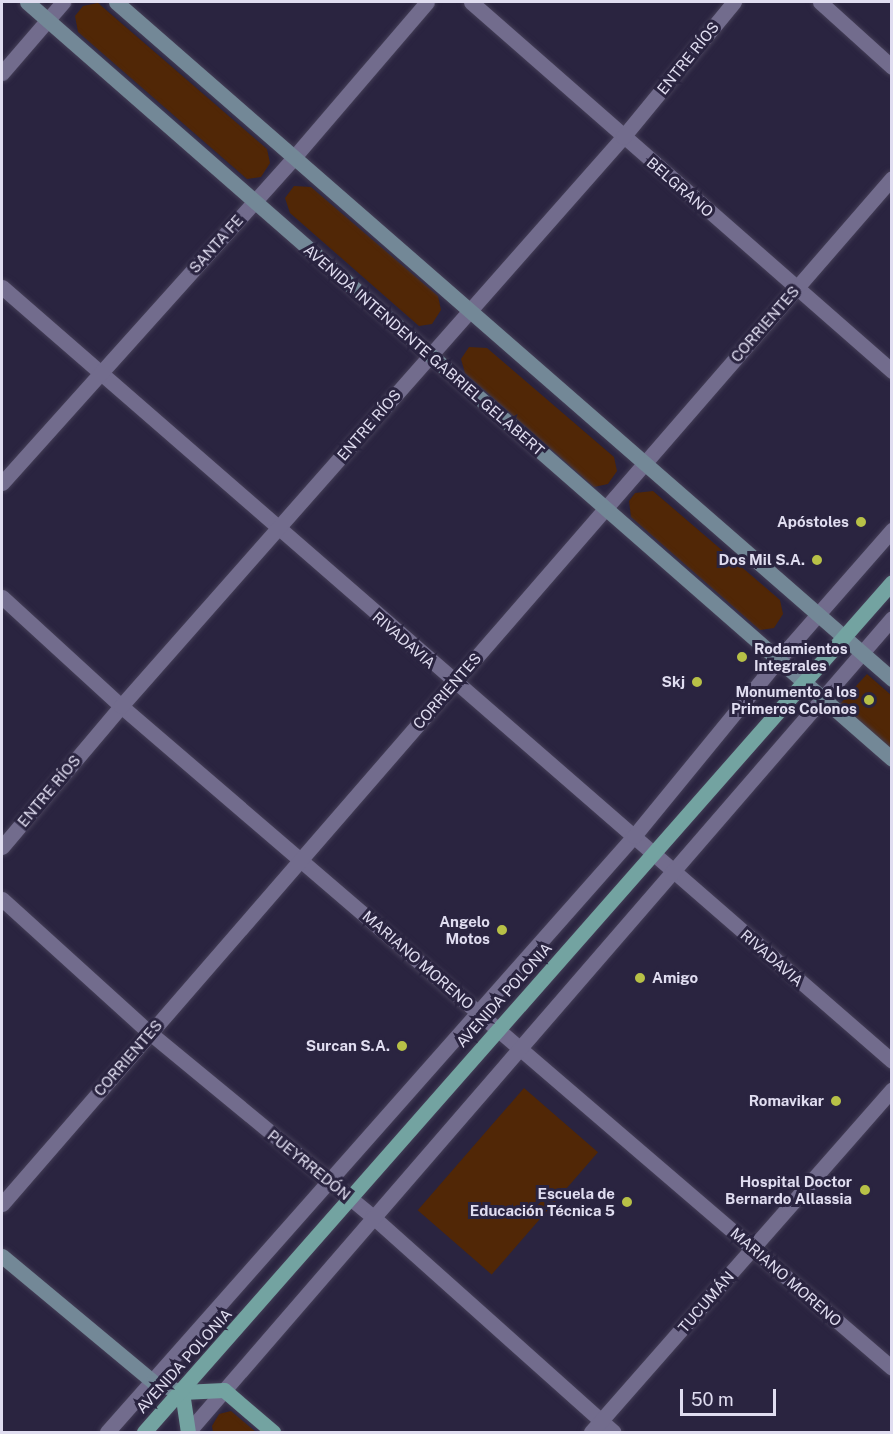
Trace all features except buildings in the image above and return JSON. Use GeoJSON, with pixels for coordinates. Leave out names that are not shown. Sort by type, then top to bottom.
{"type":"FeatureCollection","features":[{"type":"Feature","properties":{"kind":"main road","name":"AVENIDA INTENDENTE GABRIEL GELABERT"},"geometry":{"type":"LineString","coordinates":[[27,2],[253,202],[432,353],[891,759]]}},
{"type":"Feature","properties":{"kind":"main road"},"geometry":{"type":"LineString","coordinates":[[116,2],[296,155],[471,309],[642,465],[891,679]]}},
{"type":"Feature","properties":{"kind":"main road","name":"AVENIDA POLONIA"},"geometry":{"type":"LineString","coordinates":[[144,1432],[182,1392],[498,1028],[655,855],[802,682],[891,582]]}},
{"type":"Feature","properties":{"kind":"main road"},"geometry":{"type":"LineString","coordinates":[[2,1256],[153,1382],[182,1392],[224,1390],[273,1432]]}},
{"type":"Feature","properties":{"kind":"main road"},"geometry":{"type":"LineString","coordinates":[[182,1392],[188,1432]]}},
{"type":"Feature","properties":{"kind":"street"},"geometry":{"type":"LineString","coordinates":[[2,73],[63,2]]}},
{"type":"Feature","properties":{"kind":"street","name":"SANTA FE"},"geometry":{"type":"LineString","coordinates":[[2,483],[296,155],[427,2]]}},
{"type":"Feature","properties":{"kind":"street","name":"BELGRANO"},"geometry":{"type":"LineString","coordinates":[[471,2],[891,370]]}},
{"type":"Feature","properties":{"kind":"street","name":"ENTRE RÍOS"},"geometry":{"type":"LineString","coordinates":[[2,847],[121,706],[623,137],[734,2]]}},
{"type":"Feature","properties":{"kind":"street"},"geometry":{"type":"LineString","coordinates":[[820,2],[891,67]]}},
{"type":"Feature","properties":{"kind":"street","name":"CORRIENTES"},"geometry":{"type":"LineString","coordinates":[[2,1204],[891,178]]}},
{"type":"Feature","properties":{"kind":"street","name":"RIVADAVIA"},"geometry":{"type":"LineString","coordinates":[[2,287],[100,371],[277,530],[634,836],[891,1061]]}},
{"type":"Feature","properties":{"kind":"street"},"geometry":{"type":"LineString","coordinates":[[107,1432],[634,836],[778,660],[891,530]]}},
{"type":"Feature","properties":{"kind":"street","name":"MARIANO MORENO"},"geometry":{"type":"LineString","coordinates":[[2,597],[121,706],[302,858],[477,1012],[519,1045],[891,1368]]}},
{"type":"Feature","properties":{"kind":"street"},"geometry":{"type":"LineString","coordinates":[[188,1432],[519,1045],[674,873],[891,618]]}},
{"type":"Feature","properties":{"kind":"street","name":"PUEYRREDÓN"},"geometry":{"type":"LineString","coordinates":[[2,899],[150,1033],[327,1182],[372,1216],[596,1427],[614,1432]]}},
{"type":"Feature","properties":{"kind":"street","name":"TUCUMÁN"},"geometry":{"type":"LineString","coordinates":[[596,1427],[891,1089]]}},
{"type":"Feature","properties":{"kind":"shaded area"},"geometry":{"type":"Polygon","coordinates":[[[98,3],[267,149],[270,163],[261,177],[247,179],[78,32],[75,16],[83,6],[98,3]]]}},
{"type":"Feature","properties":{"kind":"shaded area"},"geometry":{"type":"Polygon","coordinates":[[[294,186],[311,187],[438,296],[441,310],[432,324],[419,326],[290,213],[285,198],[294,186]]]}},
{"type":"Feature","properties":{"kind":"shaded area"},"geometry":{"type":"Polygon","coordinates":[[[469,347],[487,348],[614,457],[617,471],[608,484],[594,487],[465,373],[461,359],[469,347]]]}},
{"type":"Feature","properties":{"kind":"shaded area"},"geometry":{"type":"Polygon","coordinates":[[[653,491],[780,600],[783,614],[774,628],[760,630],[631,517],[629,501],[635,493],[653,491]]]}},
{"type":"Feature","properties":{"kind":"shaded area"},"geometry":{"type":"Polygon","coordinates":[[[867,674],[891,695],[891,749],[839,705],[867,674]]]}},
{"type":"Feature","properties":{"kind":"shaded area"},"geometry":{"type":"Polygon","coordinates":[[[524,1088],[598,1152],[492,1275],[418,1210],[524,1088]]]}},
{"type":"Feature","properties":{"kind":"shaded area"},"geometry":{"type":"Polygon","coordinates":[[[231,1411],[256,1432],[213,1432],[212,1426],[219,1414],[231,1411]]]}},
{"type":"Feature","properties":{"kind":"place","name":"Apóstoles"},"geometry":{"type":"Point","coordinates":[861,522]}},
{"type":"Feature","properties":{"kind":"place","name":"Dos Mil S.A."},"geometry":{"type":"Point","coordinates":[817,560]}},
{"type":"Feature","properties":{"kind":"place","name":"Rodamientos Integrales"},"geometry":{"type":"Point","coordinates":[742,657]}},
{"type":"Feature","properties":{"kind":"place","name":"Skj"},"geometry":{"type":"Point","coordinates":[697,682]}},
{"type":"Feature","properties":{"kind":"place","name":"Monumento a los Primeros Colonos"},"geometry":{"type":"Point","coordinates":[869,700]}},
{"type":"Feature","properties":{"kind":"place","name":"Angelo Motos"},"geometry":{"type":"Point","coordinates":[502,930]}},
{"type":"Feature","properties":{"kind":"place","name":"Amigo"},"geometry":{"type":"Point","coordinates":[640,978]}},
{"type":"Feature","properties":{"kind":"place","name":"Surcan S.A."},"geometry":{"type":"Point","coordinates":[402,1046]}},
{"type":"Feature","properties":{"kind":"place","name":"Romavikar"},"geometry":{"type":"Point","coordinates":[836,1101]}},
{"type":"Feature","properties":{"kind":"place","name":"Hospital Doctor Bernardo Allassia"},"geometry":{"type":"Point","coordinates":[865,1190]}},
{"type":"Feature","properties":{"kind":"place","name":"Escuela de Educación Técnica 5"},"geometry":{"type":"Point","coordinates":[627,1202]}}]}
